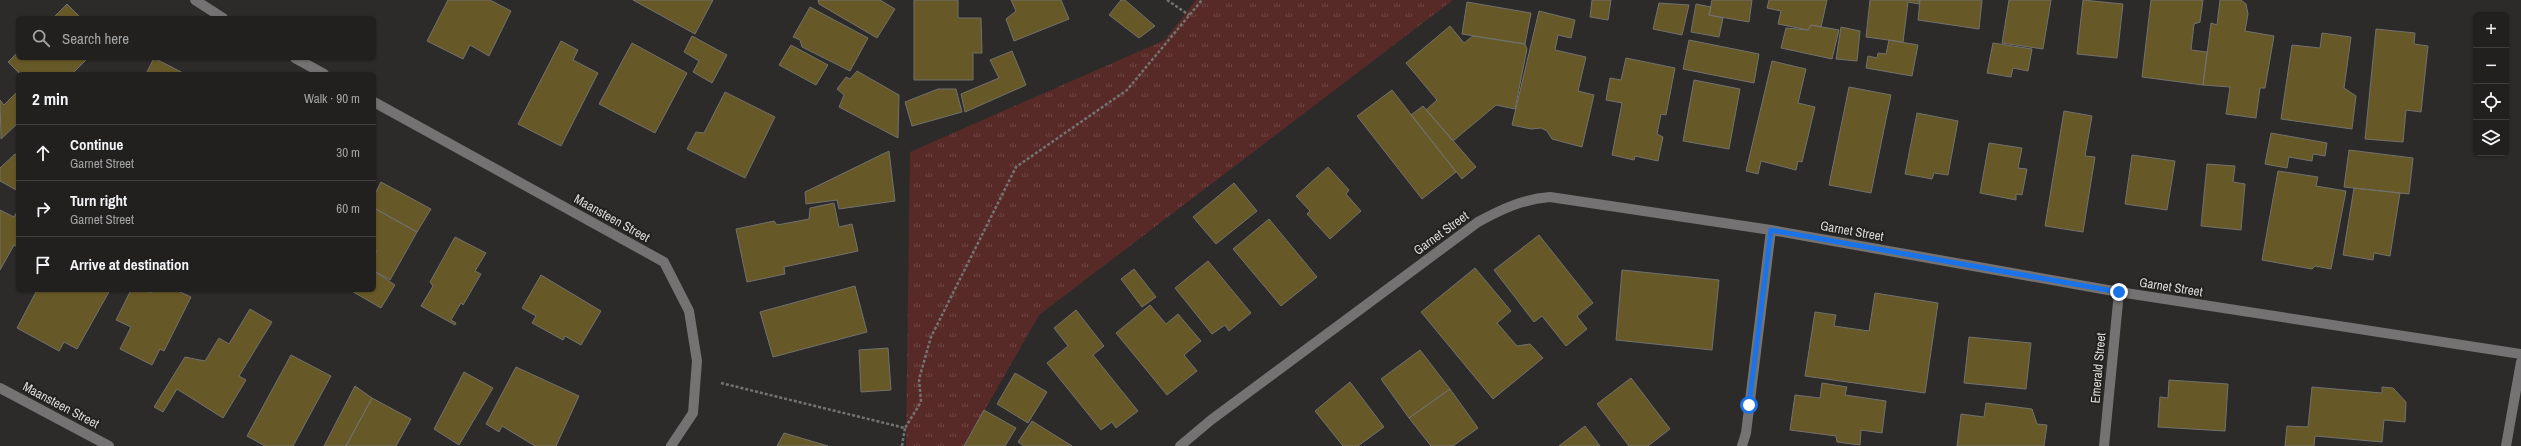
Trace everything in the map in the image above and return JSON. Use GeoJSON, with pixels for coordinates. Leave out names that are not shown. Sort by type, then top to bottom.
{"type":"FeatureCollection","features":[{"type":"Feature","properties":{"kind":"street"},"geometry":{"type":"LineString","coordinates":[[195,0],[220,16]]}},
{"type":"Feature","properties":{"kind":"street"},"geometry":{"type":"LineString","coordinates":[[299,60],[320,72]]}},
{"type":"Feature","properties":{"kind":"street","name":"Maansteen Street"},"geometry":{"type":"LineString","coordinates":[[376,103],[664,262],[689,311],[697,361],[693,413],[670,446]]}},
{"type":"Feature","properties":{"kind":"street","name":"Garnet Street"},"geometry":{"type":"LineString","coordinates":[[1180,446],[1211,420],[1478,222],[1505,207],[1528,199],[1550,196],[1771,230],[2119,292],[2521,354]]}},
{"type":"Feature","properties":{"kind":"street"},"geometry":{"type":"LineString","coordinates":[[1742,446],[1746,434],[1771,230]]}},
{"type":"Feature","properties":{"kind":"street","name":"Emerald Street"},"geometry":{"type":"LineString","coordinates":[[2104,446],[2119,292]]}},
{"type":"Feature","properties":{"kind":"street"},"geometry":{"type":"LineString","coordinates":[[2506,446],[2521,362]]}},
{"type":"Feature","properties":{"kind":"street","name":"Maansteen Street"},"geometry":{"type":"LineString","coordinates":[[0,388],[109,446]]}},
{"type":"Feature","properties":{"kind":"path"},"geometry":{"type":"LineString","coordinates":[[1167,0],[1189,15]]}},
{"type":"Feature","properties":{"kind":"path"},"geometry":{"type":"LineString","coordinates":[[902,446],[905,428],[921,402],[919,379],[931,337],[1016,167],[1127,90],[1202,0]]}},
{"type":"Feature","properties":{"kind":"path"},"geometry":{"type":"LineString","coordinates":[[696,376],[905,428]]}},
{"type":"Feature","properties":{"kind":"green space"},"geometry":{"type":"Polygon","coordinates":[[[1196,0],[1453,0],[1039,315],[964,446],[906,446],[910,152],[1165,40],[1196,0]]]}},
{"type":"Feature","properties":{"kind":"building"},"geometry":{"type":"Polygon","coordinates":[[[448,0],[490,0],[511,11],[489,56],[470,45],[463,59],[427,41],[448,0]]]}},
{"type":"Feature","properties":{"kind":"building"},"geometry":{"type":"Polygon","coordinates":[[[633,0],[713,0],[695,34],[633,0]]]}},
{"type":"Feature","properties":{"kind":"building"},"geometry":{"type":"Polygon","coordinates":[[[818,0],[880,0],[895,9],[877,38],[819,4],[818,0]]]}},
{"type":"Feature","properties":{"kind":"building"},"geometry":{"type":"Polygon","coordinates":[[[914,0],[958,0],[958,18],[981,18],[982,53],[973,53],[973,80],[914,80],[914,0]]]}},
{"type":"Feature","properties":{"kind":"building"},"geometry":{"type":"Polygon","coordinates":[[[1011,0],[1061,0],[1069,19],[1014,41],[1006,19],[1016,11],[1011,0]]]}},
{"type":"Feature","properties":{"kind":"building"},"geometry":{"type":"Polygon","coordinates":[[[1121,0],[1125,0],[1155,26],[1139,38],[1109,15],[1121,0]]]}},
{"type":"Feature","properties":{"kind":"building"},"geometry":{"type":"Polygon","coordinates":[[[1592,0],[1611,0],[1608,20],[1590,17],[1592,0]]]}},
{"type":"Feature","properties":{"kind":"building"},"geometry":{"type":"Polygon","coordinates":[[[1712,0],[1752,0],[1749,22],[1709,15],[1712,0]]]}},
{"type":"Feature","properties":{"kind":"building"},"geometry":{"type":"Polygon","coordinates":[[[1769,0],[1827,0],[1821,27],[1811,25],[1808,30],[1778,24],[1781,11],[1767,8],[1769,0]]]}},
{"type":"Feature","properties":{"kind":"building"},"geometry":{"type":"Polygon","coordinates":[[[1870,0],[1920,0],[1919,4],[1908,2],[1903,42],[1866,37],[1870,0]]]}},
{"type":"Feature","properties":{"kind":"building"},"geometry":{"type":"Polygon","coordinates":[[[1920,0],[1982,0],[1979,29],[1918,20],[1920,0]]]}},
{"type":"Feature","properties":{"kind":"building"},"geometry":{"type":"Polygon","coordinates":[[[2009,0],[2051,0],[2043,49],[2002,43],[2009,0]]]}},
{"type":"Feature","properties":{"kind":"building"},"geometry":{"type":"Polygon","coordinates":[[[2083,0],[2123,4],[2117,58],[2077,54],[2083,0]]]}},
{"type":"Feature","properties":{"kind":"building"},"geometry":{"type":"Polygon","coordinates":[[[2151,0],[2203,0],[2200,22],[2194,24],[2191,50],[2207,52],[2203,85],[2142,77],[2151,0]]]}},
{"type":"Feature","properties":{"kind":"building"},"geometry":{"type":"Polygon","coordinates":[[[2220,0],[2241,0],[2246,4],[2248,14],[2245,31],[2274,36],[2265,88],[2260,88],[2256,118],[2226,114],[2230,87],[2203,85],[2211,23],[2217,25],[2220,0]]]}},
{"type":"Feature","properties":{"kind":"building"},"geometry":{"type":"Polygon","coordinates":[[[1467,2],[1531,13],[1525,44],[1462,34],[1467,2]]]}},
{"type":"Feature","properties":{"kind":"building"},"geometry":{"type":"Polygon","coordinates":[[[1659,3],[1689,5],[1682,35],[1653,29],[1659,3]]]}},
{"type":"Feature","properties":{"kind":"building"},"geometry":{"type":"Polygon","coordinates":[[[67,4],[79,16],[55,16],[67,4]]]}},
{"type":"Feature","properties":{"kind":"building"},"geometry":{"type":"Polygon","coordinates":[[[1696,4],[1711,7],[1709,15],[1723,18],[1719,37],[1691,32],[1696,4]]]}},
{"type":"Feature","properties":{"kind":"building"},"geometry":{"type":"Polygon","coordinates":[[[810,7],[868,38],[850,71],[802,47],[800,40],[793,37],[810,7]]]}},
{"type":"Feature","properties":{"kind":"building"},"geometry":{"type":"Polygon","coordinates":[[[1539,11],[1575,20],[1571,38],[1558,35],[1555,50],[1586,57],[1578,91],[1594,95],[1582,147],[1552,139],[1547,131],[1541,128],[1531,129],[1512,125],[1539,11]]]}},
{"type":"Feature","properties":{"kind":"building"},"geometry":{"type":"Polygon","coordinates":[[[1811,25],[1839,30],[1832,59],[1781,48],[1786,28],[1808,30],[1811,25]]]}},
{"type":"Feature","properties":{"kind":"building"},"geometry":{"type":"Polygon","coordinates":[[[1450,26],[1464,43],[1473,36],[1525,44],[1527,49],[1515,109],[1496,105],[1453,141],[1426,110],[1437,100],[1406,63],[1450,26]]]}},
{"type":"Feature","properties":{"kind":"building"},"geometry":{"type":"Polygon","coordinates":[[[1841,27],[1860,31],[1857,61],[1836,59],[1841,27]]]}},
{"type":"Feature","properties":{"kind":"building"},"geometry":{"type":"Polygon","coordinates":[[[2376,29],[2415,33],[2414,44],[2428,46],[2421,112],[2406,110],[2403,142],[2365,139],[2376,29]]]}},
{"type":"Feature","properties":{"kind":"building"},"geometry":{"type":"Polygon","coordinates":[[[2322,33],[2351,37],[2344,88],[2356,96],[2352,129],[2281,119],[2292,45],[2320,48],[2322,33]]]}},
{"type":"Feature","properties":{"kind":"building"},"geometry":{"type":"Polygon","coordinates":[[[692,36],[727,55],[712,83],[693,72],[699,61],[684,52],[692,36]]]}},
{"type":"Feature","properties":{"kind":"building"},"geometry":{"type":"Polygon","coordinates":[[[1689,40],[1759,54],[1754,83],[1683,69],[1689,40]]]}},
{"type":"Feature","properties":{"kind":"building"},"geometry":{"type":"Polygon","coordinates":[[[1889,40],[1918,45],[1912,76],[1866,68],[1868,56],[1877,58],[1878,53],[1886,54],[1889,40]]]}},
{"type":"Feature","properties":{"kind":"building"},"geometry":{"type":"Polygon","coordinates":[[[561,41],[578,50],[573,60],[598,73],[561,146],[518,124],[561,41]]]}},
{"type":"Feature","properties":{"kind":"building"},"geometry":{"type":"Polygon","coordinates":[[[632,43],[687,73],[655,133],[599,104],[632,43]]]}},
{"type":"Feature","properties":{"kind":"building"},"geometry":{"type":"Polygon","coordinates":[[[1993,43],[2032,49],[2028,71],[2013,68],[2011,77],[1987,73],[1993,43]]]}},
{"type":"Feature","properties":{"kind":"building"},"geometry":{"type":"Polygon","coordinates":[[[791,45],[828,65],[816,85],[779,65],[791,45]]]}},
{"type":"Feature","properties":{"kind":"building"},"geometry":{"type":"Polygon","coordinates":[[[1012,51],[1026,85],[965,112],[961,94],[999,78],[990,60],[1012,51]]]}},
{"type":"Feature","properties":{"kind":"building"},"geometry":{"type":"Polygon","coordinates":[[[16,54],[16,60],[86,60],[74,72],[18,72],[8,62],[16,54]]]}},
{"type":"Feature","properties":{"kind":"building"},"geometry":{"type":"Polygon","coordinates":[[[1626,58],[1675,68],[1666,115],[1661,114],[1657,134],[1663,137],[1658,161],[1635,156],[1634,160],[1612,155],[1622,103],[1606,100],[1610,78],[1621,80],[1626,58]]]}},
{"type":"Feature","properties":{"kind":"building"},"geometry":{"type":"Polygon","coordinates":[[[153,60],[158,60],[181,72],[147,72],[153,60]]]}},
{"type":"Feature","properties":{"kind":"building"},"geometry":{"type":"Polygon","coordinates":[[[1772,61],[1806,69],[1798,103],[1815,107],[1802,162],[1798,161],[1796,170],[1761,161],[1758,174],[1746,171],[1772,61]]]}},
{"type":"Feature","properties":{"kind":"building"},"geometry":{"type":"Polygon","coordinates":[[[857,71],[899,95],[898,138],[839,107],[844,95],[837,89],[846,77],[850,79],[857,71]]]}},
{"type":"Feature","properties":{"kind":"building"},"geometry":{"type":"Polygon","coordinates":[[[1694,80],[1740,89],[1729,149],[1683,141],[1694,80]]]}},
{"type":"Feature","properties":{"kind":"building"},"geometry":{"type":"Polygon","coordinates":[[[1849,87],[1891,95],[1871,193],[1829,185],[1849,87]]]}},
{"type":"Feature","properties":{"kind":"building"},"geometry":{"type":"Polygon","coordinates":[[[938,89],[956,89],[962,112],[912,126],[905,102],[938,89]]]}},
{"type":"Feature","properties":{"kind":"building"},"geometry":{"type":"Polygon","coordinates":[[[1392,90],[1456,172],[1422,199],[1357,116],[1392,90]]]}},
{"type":"Feature","properties":{"kind":"building"},"geometry":{"type":"Polygon","coordinates":[[[725,92],[775,117],[745,178],[687,149],[696,132],[704,133],[725,92]]]}},
{"type":"Feature","properties":{"kind":"building"},"geometry":{"type":"Polygon","coordinates":[[[16,93],[16,125],[1,139],[0,100],[4,105],[16,93]]]}},
{"type":"Feature","properties":{"kind":"building"},"geometry":{"type":"Polygon","coordinates":[[[1423,106],[1476,167],[1462,179],[1411,115],[1423,106]]]}},
{"type":"Feature","properties":{"kind":"building"},"geometry":{"type":"Polygon","coordinates":[[[2064,111],[2092,116],[2085,156],[2095,157],[2083,232],[2045,226],[2064,111]]]}},
{"type":"Feature","properties":{"kind":"building"},"geometry":{"type":"Polygon","coordinates":[[[1917,113],[1958,121],[1948,175],[1934,173],[1932,179],[1905,174],[1917,113]]]}},
{"type":"Feature","properties":{"kind":"building"},"geometry":{"type":"Polygon","coordinates":[[[2271,133],[2327,143],[2325,156],[2313,154],[2312,161],[2289,157],[2287,168],[2265,164],[2271,133]]]}},
{"type":"Feature","properties":{"kind":"building"},"geometry":{"type":"Polygon","coordinates":[[[1989,143],[2022,148],[2018,168],[2027,169],[2022,195],[2016,194],[2016,200],[1980,193],[1989,143]]]}},
{"type":"Feature","properties":{"kind":"building"},"geometry":{"type":"Polygon","coordinates":[[[2349,150],[2413,158],[2409,194],[2344,187],[2349,150]]]}},
{"type":"Feature","properties":{"kind":"building"},"geometry":{"type":"Polygon","coordinates":[[[889,151],[895,201],[839,209],[837,200],[806,204],[805,192],[889,151]]]}},
{"type":"Feature","properties":{"kind":"building"},"geometry":{"type":"Polygon","coordinates":[[[16,155],[16,190],[0,181],[0,168],[16,155]]]}},
{"type":"Feature","properties":{"kind":"building"},"geometry":{"type":"Polygon","coordinates":[[[2132,155],[2175,161],[2167,210],[2125,204],[2132,155]]]}},
{"type":"Feature","properties":{"kind":"building"},"geometry":{"type":"Polygon","coordinates":[[[2207,164],[2235,166],[2233,182],[2245,184],[2241,230],[2201,226],[2207,164]]]}},
{"type":"Feature","properties":{"kind":"building"},"geometry":{"type":"Polygon","coordinates":[[[1328,167],[1349,190],[1346,194],[1361,211],[1330,239],[1307,214],[1310,211],[1296,196],[1328,167]]]}},
{"type":"Feature","properties":{"kind":"building"},"geometry":{"type":"Polygon","coordinates":[[[2278,171],[2318,177],[2316,186],[2346,191],[2331,269],[2315,266],[2312,269],[2262,260],[2278,171]]]}},
{"type":"Feature","properties":{"kind":"building"},"geometry":{"type":"Polygon","coordinates":[[[381,182],[431,209],[417,232],[376,209],[376,192],[381,182]]]}},
{"type":"Feature","properties":{"kind":"building"},"geometry":{"type":"Polygon","coordinates":[[[1234,183],[1257,211],[1216,244],[1193,217],[1234,183]]]}},
{"type":"Feature","properties":{"kind":"building"},"geometry":{"type":"Polygon","coordinates":[[[2354,188],[2400,193],[2390,256],[2374,253],[2373,260],[2343,255],[2354,188]]]}},
{"type":"Feature","properties":{"kind":"building"},"geometry":{"type":"Polygon","coordinates":[[[834,203],[839,227],[852,224],[858,251],[784,267],[785,274],[747,282],[736,229],[774,221],[777,225],[809,219],[810,208],[834,203]]]}},
{"type":"Feature","properties":{"kind":"building"},"geometry":{"type":"Polygon","coordinates":[[[376,209],[417,232],[390,280],[376,272],[376,209]]]}},
{"type":"Feature","properties":{"kind":"building"},"geometry":{"type":"Polygon","coordinates":[[[0,210],[14,217],[16,214],[16,246],[14,245],[0,270],[0,210]]]}},
{"type":"Feature","properties":{"kind":"building"},"geometry":{"type":"Polygon","coordinates":[[[1269,219],[1317,277],[1281,306],[1233,249],[1269,219]]]}},
{"type":"Feature","properties":{"kind":"building"},"geometry":{"type":"Polygon","coordinates":[[[1539,235],[1593,303],[1577,316],[1587,329],[1566,346],[1542,316],[1534,322],[1494,270],[1539,235]]]}},
{"type":"Feature","properties":{"kind":"building"},"geometry":{"type":"Polygon","coordinates":[[[455,237],[486,253],[475,271],[481,274],[463,305],[461,303],[451,320],[456,323],[455,325],[421,306],[433,286],[430,282],[455,237]]]}},
{"type":"Feature","properties":{"kind":"building"},"geometry":{"type":"Polygon","coordinates":[[[1208,261],[1251,313],[1229,331],[1225,325],[1212,334],[1175,288],[1208,261]]]}},
{"type":"Feature","properties":{"kind":"building"},"geometry":{"type":"Polygon","coordinates":[[[1475,268],[1511,311],[1497,323],[1517,346],[1530,344],[1543,358],[1493,399],[1421,312],[1475,268]]]}},
{"type":"Feature","properties":{"kind":"building"},"geometry":{"type":"Polygon","coordinates":[[[1134,269],[1156,297],[1142,307],[1121,279],[1134,269]]]}},
{"type":"Feature","properties":{"kind":"building"},"geometry":{"type":"Polygon","coordinates":[[[1622,270],[1719,280],[1712,350],[1616,340],[1622,270]]]}},
{"type":"Feature","properties":{"kind":"building"},"geometry":{"type":"Polygon","coordinates":[[[376,272],[395,285],[381,308],[353,292],[376,292],[376,272]]]}},
{"type":"Feature","properties":{"kind":"building"},"geometry":{"type":"Polygon","coordinates":[[[541,275],[601,311],[581,345],[565,336],[563,340],[532,323],[536,316],[522,308],[541,275]]]}},
{"type":"Feature","properties":{"kind":"building"},"geometry":{"type":"Polygon","coordinates":[[[855,286],[867,332],[773,357],[760,312],[855,286]]]}},
{"type":"Feature","properties":{"kind":"building"},"geometry":{"type":"Polygon","coordinates":[[[36,292],[109,292],[77,349],[64,342],[59,351],[17,328],[36,292]]]}},
{"type":"Feature","properties":{"kind":"building"},"geometry":{"type":"Polygon","coordinates":[[[130,292],[180,292],[191,297],[164,351],[160,349],[152,365],[120,349],[131,327],[116,320],[130,292]]]}},
{"type":"Feature","properties":{"kind":"building"},"geometry":{"type":"Polygon","coordinates":[[[1875,293],[1938,303],[1925,393],[1805,376],[1815,312],[1836,315],[1834,326],[1869,331],[1875,293]]]}},
{"type":"Feature","properties":{"kind":"building"},"geometry":{"type":"Polygon","coordinates":[[[1150,305],[1166,324],[1178,314],[1201,341],[1184,355],[1197,371],[1167,395],[1116,333],[1150,305]]]}},
{"type":"Feature","properties":{"kind":"building"},"geometry":{"type":"Polygon","coordinates":[[[250,309],[272,322],[239,376],[246,380],[223,418],[177,389],[163,412],[154,407],[185,357],[205,361],[219,338],[229,344],[250,309]]]}},
{"type":"Feature","properties":{"kind":"building"},"geometry":{"type":"Polygon","coordinates":[[[1076,310],[1104,346],[1093,355],[1138,411],[1116,428],[1112,422],[1101,430],[1047,363],[1068,346],[1054,328],[1076,310]]]}},
{"type":"Feature","properties":{"kind":"building"},"geometry":{"type":"Polygon","coordinates":[[[1969,337],[2031,343],[2026,389],[1964,383],[1969,337]]]}},
{"type":"Feature","properties":{"kind":"building"},"geometry":{"type":"Polygon","coordinates":[[[888,348],[891,390],[861,392],[859,350],[888,348]]]}},
{"type":"Feature","properties":{"kind":"building"},"geometry":{"type":"Polygon","coordinates":[[[1420,350],[1450,389],[1409,418],[1381,379],[1420,350]]]}},
{"type":"Feature","properties":{"kind":"building"},"geometry":{"type":"Polygon","coordinates":[[[291,355],[331,376],[293,446],[265,446],[247,436],[291,355]]]}},
{"type":"Feature","properties":{"kind":"building"},"geometry":{"type":"Polygon","coordinates":[[[516,367],[579,396],[556,446],[535,446],[502,426],[499,432],[486,424],[516,367]]]}},
{"type":"Feature","properties":{"kind":"building"},"geometry":{"type":"Polygon","coordinates":[[[464,372],[493,388],[459,445],[434,429],[464,372]]]}},
{"type":"Feature","properties":{"kind":"building"},"geometry":{"type":"Polygon","coordinates":[[[1015,373],[1047,392],[1028,423],[997,404],[1015,373]]]}},
{"type":"Feature","properties":{"kind":"building"},"geometry":{"type":"Polygon","coordinates":[[[1631,378],[1670,429],[1648,446],[1629,446],[1597,404],[1631,378]]]}},
{"type":"Feature","properties":{"kind":"building"},"geometry":{"type":"Polygon","coordinates":[[[2169,380],[2228,384],[2225,431],[2158,427],[2160,397],[2168,398],[2169,380]]]}},
{"type":"Feature","properties":{"kind":"building"},"geometry":{"type":"Polygon","coordinates":[[[1350,382],[1384,427],[1358,446],[1343,446],[1315,411],[1350,382]]]}},
{"type":"Feature","properties":{"kind":"building"},"geometry":{"type":"Polygon","coordinates":[[[1822,383],[1847,387],[1845,395],[1886,401],[1882,433],[1861,430],[1860,445],[1837,442],[1836,436],[1790,430],[1795,395],[1820,398],[1822,383]]]}},
{"type":"Feature","properties":{"kind":"building"},"geometry":{"type":"Polygon","coordinates":[[[355,386],[372,398],[346,446],[324,446],[355,386]]]}},
{"type":"Feature","properties":{"kind":"building"},"geometry":{"type":"Polygon","coordinates":[[[2312,387],[2382,393],[2382,387],[2393,388],[2406,402],[2405,422],[2384,420],[2382,442],[2315,436],[2314,446],[2285,446],[2287,426],[2308,427],[2312,387]]]}},
{"type":"Feature","properties":{"kind":"building"},"geometry":{"type":"Polygon","coordinates":[[[1450,389],[1478,428],[1453,446],[1431,446],[1409,418],[1450,389]]]}},
{"type":"Feature","properties":{"kind":"building"},"geometry":{"type":"Polygon","coordinates":[[[372,398],[411,419],[396,446],[346,446],[372,398]]]}},
{"type":"Feature","properties":{"kind":"building"},"geometry":{"type":"Polygon","coordinates":[[[1986,403],[2032,409],[2037,424],[2047,425],[2044,446],[1957,446],[1961,414],[1984,417],[1986,403]]]}},
{"type":"Feature","properties":{"kind":"building"},"geometry":{"type":"Polygon","coordinates":[[[984,410],[1016,428],[1005,446],[964,446],[984,410]]]}},
{"type":"Feature","properties":{"kind":"building"},"geometry":{"type":"Polygon","coordinates":[[[1032,421],[1072,446],[1024,446],[1018,442],[1032,421]]]}},
{"type":"Feature","properties":{"kind":"building"},"geometry":{"type":"Polygon","coordinates":[[[1585,426],[1600,446],[1559,446],[1585,426]]]}},
{"type":"Feature","properties":{"kind":"building"},"geometry":{"type":"Polygon","coordinates":[[[784,433],[828,446],[777,446],[784,433]]]}},
{"type":"Feature","properties":{"kind":"route"},"geometry":{"type":"LineString","coordinates":[[1749,405],[1771,230],[2119,292]]}}]}
